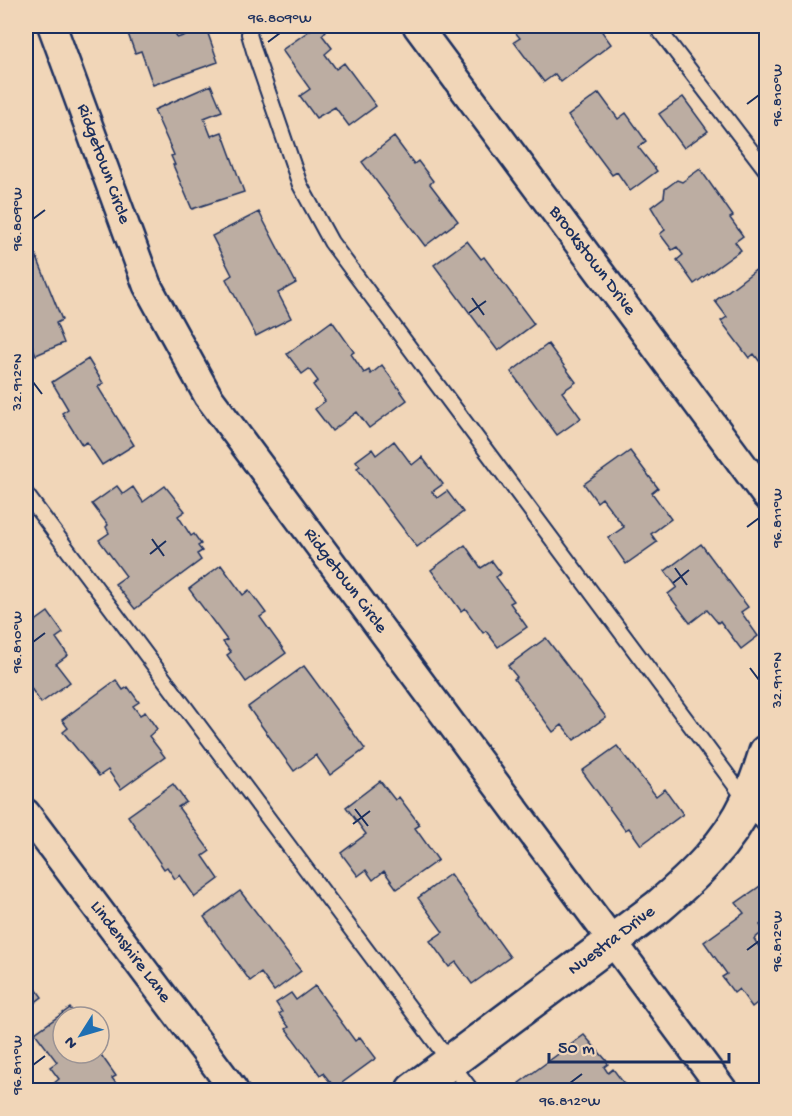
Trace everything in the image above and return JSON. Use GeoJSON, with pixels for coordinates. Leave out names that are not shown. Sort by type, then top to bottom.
{"type":"FeatureCollection","features":[{"type":"Feature","properties":{"kind":"street","name":"Ridgetown Circle"},"geometry":{"type":"LineString","coordinates":[[52,26],[147,285],[208,396],[723,1090]]}},
{"type":"Feature","properties":{"kind":"street","name":"Brookstown Drive"},"geometry":{"type":"LineString","coordinates":[[417,26],[766,496]]}},
{"type":"Feature","properties":{"kind":"street","name":"Nuestra Drive"},"geometry":{"type":"LineString","coordinates":[[413,1090],[658,908],[693,877],[727,837],[757,814],[766,752]]}},
{"type":"Feature","properties":{"kind":"street","name":"Lindenshire Lane"},"geometry":{"type":"LineString","coordinates":[[26,813],[234,1090]]}},
{"type":"Feature","properties":{"kind":"lane"},"geometry":{"type":"LineString","coordinates":[[251,26],[249,34],[254,51],[300,185],[331,242],[757,814]]}},
{"type":"Feature","properties":{"kind":"lane"},"geometry":{"type":"LineString","coordinates":[[656,26],[766,170]]}},
{"type":"Feature","properties":{"kind":"lane"},"geometry":{"type":"LineString","coordinates":[[26,494],[471,1090]]}},
{"type":"Feature","properties":{"kind":"building"},"geometry":{"type":"Polygon","coordinates":[[[173,26],[177,38],[206,28],[218,62],[153,85],[141,51],[135,53],[126,28],[173,26]]]}},
{"type":"Feature","properties":{"kind":"building"},"geometry":{"type":"Polygon","coordinates":[[[316,26],[322,26],[326,31],[322,35],[332,48],[325,54],[336,69],[344,63],[376,106],[349,126],[335,107],[316,118],[300,96],[310,89],[282,50],[316,26]]]}},
{"type":"Feature","properties":{"kind":"building"},"geometry":{"type":"Polygon","coordinates":[[[510,26],[598,26],[611,44],[561,82],[555,74],[544,82],[514,42],[520,38],[510,26]]]}},
{"type":"Feature","properties":{"kind":"building"},"geometry":{"type":"Polygon","coordinates":[[[211,85],[222,111],[204,118],[211,136],[222,132],[244,192],[192,209],[173,165],[175,165],[171,156],[174,155],[154,110],[211,85]]]}},
{"type":"Feature","properties":{"kind":"building"},"geometry":{"type":"Polygon","coordinates":[[[599,93],[618,119],[626,113],[646,141],[638,147],[657,171],[630,191],[617,172],[612,175],[568,116],[599,93]]]}},
{"type":"Feature","properties":{"kind":"building"},"geometry":{"type":"Polygon","coordinates":[[[683,97],[708,131],[684,148],[659,114],[683,97]]]}},
{"type":"Feature","properties":{"kind":"building"},"geometry":{"type":"Polygon","coordinates":[[[394,137],[414,164],[418,161],[433,181],[430,184],[458,221],[425,246],[362,162],[394,137]]]}},
{"type":"Feature","properties":{"kind":"building"},"geometry":{"type":"Polygon","coordinates":[[[700,169],[733,216],[730,218],[743,236],[735,242],[741,250],[694,284],[677,260],[683,255],[677,247],[672,250],[660,234],[665,230],[651,207],[664,197],[665,189],[677,180],[682,182],[700,169]]]}},
{"type":"Feature","properties":{"kind":"building"},"geometry":{"type":"Polygon","coordinates":[[[259,212],[296,283],[278,293],[291,318],[256,336],[226,279],[232,275],[212,236],[259,212]]]}},
{"type":"Feature","properties":{"kind":"building"},"geometry":{"type":"Polygon","coordinates":[[[467,241],[481,259],[484,257],[534,324],[498,351],[434,265],[467,241]]]}},
{"type":"Feature","properties":{"kind":"building"},"geometry":{"type":"Polygon","coordinates":[[[36,255],[62,320],[56,323],[64,343],[36,355],[27,332],[30,331],[26,320],[26,259],[36,255]]]}},
{"type":"Feature","properties":{"kind":"building"},"geometry":{"type":"Polygon","coordinates":[[[757,269],[766,282],[766,370],[754,354],[749,358],[721,321],[727,317],[715,301],[757,269]]]}},
{"type":"Feature","properties":{"kind":"building"},"geometry":{"type":"Polygon","coordinates":[[[332,321],[354,352],[351,354],[364,373],[369,370],[371,374],[382,365],[407,400],[369,428],[357,412],[332,431],[315,409],[325,401],[313,385],[318,381],[309,369],[302,374],[287,354],[332,321]]]}},
{"type":"Feature","properties":{"kind":"building"},"geometry":{"type":"Polygon","coordinates":[[[548,344],[576,382],[562,392],[581,418],[557,435],[511,372],[548,344]]]}},
{"type":"Feature","properties":{"kind":"building"},"geometry":{"type":"Polygon","coordinates":[[[88,359],[103,383],[98,387],[134,445],[102,465],[87,442],[82,445],[62,413],[68,409],[52,382],[88,359]]]}},
{"type":"Feature","properties":{"kind":"building"},"geometry":{"type":"Polygon","coordinates":[[[394,441],[412,465],[422,457],[443,484],[432,492],[437,498],[447,491],[463,512],[417,547],[357,468],[360,466],[356,461],[372,449],[376,455],[394,441]]]}},
{"type":"Feature","properties":{"kind":"building"},"geometry":{"type":"Polygon","coordinates":[[[630,451],[658,488],[652,493],[671,519],[651,534],[657,542],[626,564],[608,538],[624,527],[602,498],[597,502],[584,484],[630,451]]]}},
{"type":"Feature","properties":{"kind":"building"},"geometry":{"type":"Polygon","coordinates":[[[117,486],[123,494],[133,487],[143,502],[165,486],[185,511],[178,516],[191,536],[194,534],[201,544],[198,546],[202,551],[197,554],[201,560],[135,609],[115,584],[126,576],[99,540],[109,533],[106,527],[108,525],[92,504],[117,486]]]}},
{"type":"Feature","properties":{"kind":"building"},"geometry":{"type":"Polygon","coordinates":[[[701,544],[748,607],[741,612],[758,636],[741,649],[720,621],[718,623],[707,610],[690,623],[668,594],[677,587],[665,571],[701,544]]]}},
{"type":"Feature","properties":{"kind":"building"},"geometry":{"type":"Polygon","coordinates":[[[465,545],[481,568],[492,561],[501,573],[496,577],[514,601],[510,603],[527,627],[498,647],[486,631],[483,633],[465,608],[461,611],[431,570],[465,545]]]}},
{"type":"Feature","properties":{"kind":"building"},"geometry":{"type":"Polygon","coordinates":[[[221,565],[243,595],[249,590],[266,613],[260,617],[286,653],[246,682],[227,655],[231,652],[223,642],[227,640],[189,589],[221,565]]]}},
{"type":"Feature","properties":{"kind":"building"},"geometry":{"type":"Polygon","coordinates":[[[26,610],[34,622],[48,612],[63,633],[56,638],[68,655],[56,664],[70,682],[41,703],[26,681],[26,610]]]}},
{"type":"Feature","properties":{"kind":"building"},"geometry":{"type":"Polygon","coordinates":[[[546,638],[606,717],[574,740],[562,725],[553,732],[514,679],[517,677],[508,666],[546,638]]]}},
{"type":"Feature","properties":{"kind":"building"},"geometry":{"type":"Polygon","coordinates":[[[304,666],[365,749],[330,775],[316,755],[294,771],[248,707],[304,666]]]}},
{"type":"Feature","properties":{"kind":"building"},"geometry":{"type":"Polygon","coordinates":[[[116,680],[123,690],[128,687],[139,702],[133,706],[140,715],[145,712],[157,729],[149,736],[165,757],[121,789],[108,770],[99,776],[63,732],[68,728],[62,720],[116,680]]]}},
{"type":"Feature","properties":{"kind":"building"},"geometry":{"type":"Polygon","coordinates":[[[617,746],[656,796],[665,789],[683,814],[641,845],[629,828],[625,830],[582,771],[617,746]]]}},
{"type":"Feature","properties":{"kind":"building"},"geometry":{"type":"Polygon","coordinates":[[[380,781],[395,800],[399,797],[420,825],[415,828],[438,860],[397,889],[384,871],[373,880],[366,870],[358,876],[341,853],[366,834],[346,807],[380,781]]]}},
{"type":"Feature","properties":{"kind":"building"},"geometry":{"type":"Polygon","coordinates":[[[173,784],[186,802],[178,807],[210,851],[203,856],[219,879],[195,897],[180,875],[175,879],[167,867],[164,869],[128,816],[173,784]]]}},
{"type":"Feature","properties":{"kind":"building"},"geometry":{"type":"Polygon","coordinates":[[[450,874],[510,957],[472,984],[456,962],[449,967],[430,941],[443,932],[418,898],[450,874]]]}},
{"type":"Feature","properties":{"kind":"building"},"geometry":{"type":"Polygon","coordinates":[[[763,884],[766,888],[766,920],[760,925],[764,931],[754,939],[766,957],[766,996],[752,1007],[739,989],[734,993],[722,977],[727,974],[704,942],[744,913],[736,903],[763,884]]]}},
{"type":"Feature","properties":{"kind":"building"},"geometry":{"type":"Polygon","coordinates":[[[240,891],[301,971],[274,991],[261,973],[250,981],[204,917],[240,891]]]}},
{"type":"Feature","properties":{"kind":"building"},"geometry":{"type":"Polygon","coordinates":[[[26,959],[32,967],[26,972],[26,959]]]}},
{"type":"Feature","properties":{"kind":"building"},"geometry":{"type":"Polygon","coordinates":[[[26,975],[42,997],[26,1009],[26,975]]]}},
{"type":"Feature","properties":{"kind":"building"},"geometry":{"type":"Polygon","coordinates":[[[315,986],[355,1041],[360,1037],[376,1058],[335,1088],[323,1073],[320,1075],[286,1029],[289,1027],[279,1014],[282,1012],[276,1003],[291,993],[296,1000],[315,986]]]}},
{"type":"Feature","properties":{"kind":"building"},"geometry":{"type":"Polygon","coordinates":[[[51,1022],[51,1054],[35,1033],[51,1022]]]}},
{"type":"Feature","properties":{"kind":"building"},"geometry":{"type":"Polygon","coordinates":[[[584,1035],[606,1060],[608,1064],[604,1067],[608,1073],[613,1069],[629,1090],[525,1090],[519,1083],[584,1035]]]}},
{"type":"Feature","properties":{"kind":"building"},"geometry":{"type":"Polygon","coordinates":[[[53,1065],[108,1065],[116,1076],[112,1078],[121,1090],[58,1090],[53,1084],[59,1079],[50,1067],[53,1065]]]}}]}
